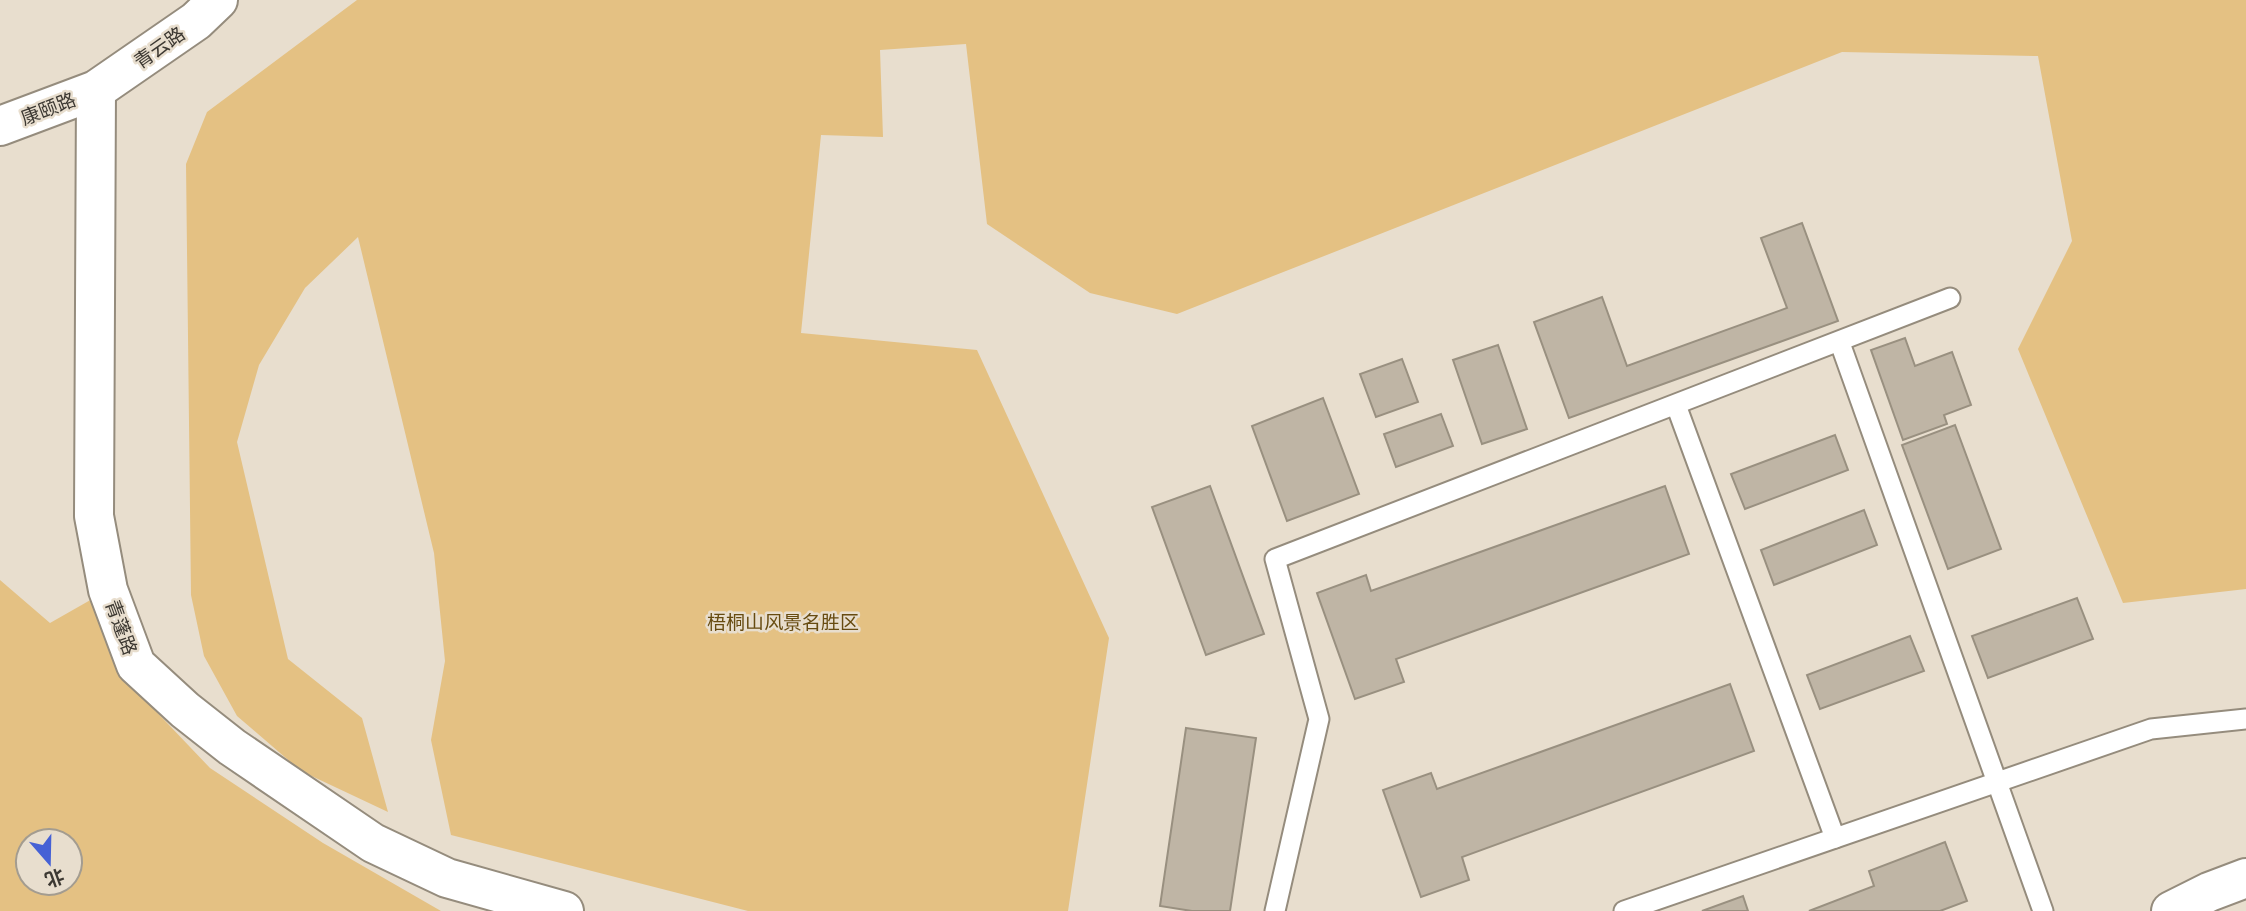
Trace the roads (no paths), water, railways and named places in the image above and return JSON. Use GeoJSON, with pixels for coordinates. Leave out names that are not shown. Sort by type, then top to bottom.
{"type":"FeatureCollection","features":[{"type":"Feature","properties":{"kind":"street","name":"青云路"},"geometry":{"type":"LineString","coordinates":[[96,90],[196,21],[218,0]]}},
{"type":"Feature","properties":{"kind":"street","name":"康颐路"},"geometry":{"type":"LineString","coordinates":[[0,126],[96,90]]}},
{"type":"Feature","properties":{"kind":"street","name":"青蓬路"},"geometry":{"type":"LineString","coordinates":[[96,90],[94,516],[108,590],[136,665],[186,710],[243,754],[373,843],[447,878],[564,911]]}},
{"type":"Feature","properties":{"kind":"street"},"geometry":{"type":"LineString","coordinates":[[2171,911],[2246,878]]}},
{"type":"Feature","properties":{"kind":"lane"},"geometry":{"type":"LineString","coordinates":[[1275,911],[1319,719],[1275,559],[1840,343],[1950,298]]}},
{"type":"Feature","properties":{"kind":"lane"},"geometry":{"type":"LineString","coordinates":[[1840,343],[2043,911]]}},
{"type":"Feature","properties":{"kind":"lane"},"geometry":{"type":"LineString","coordinates":[[1676,405],[1835,838]]}},
{"type":"Feature","properties":{"kind":"lane"},"geometry":{"type":"LineString","coordinates":[[1635,909],[2151,729],[2246,719]]}},
{"type":"Feature","properties":{"kind":"park label","name":"梧桐山风景名胜区"},"geometry":{"type":"Point","coordinates":[783,621]}}]}
